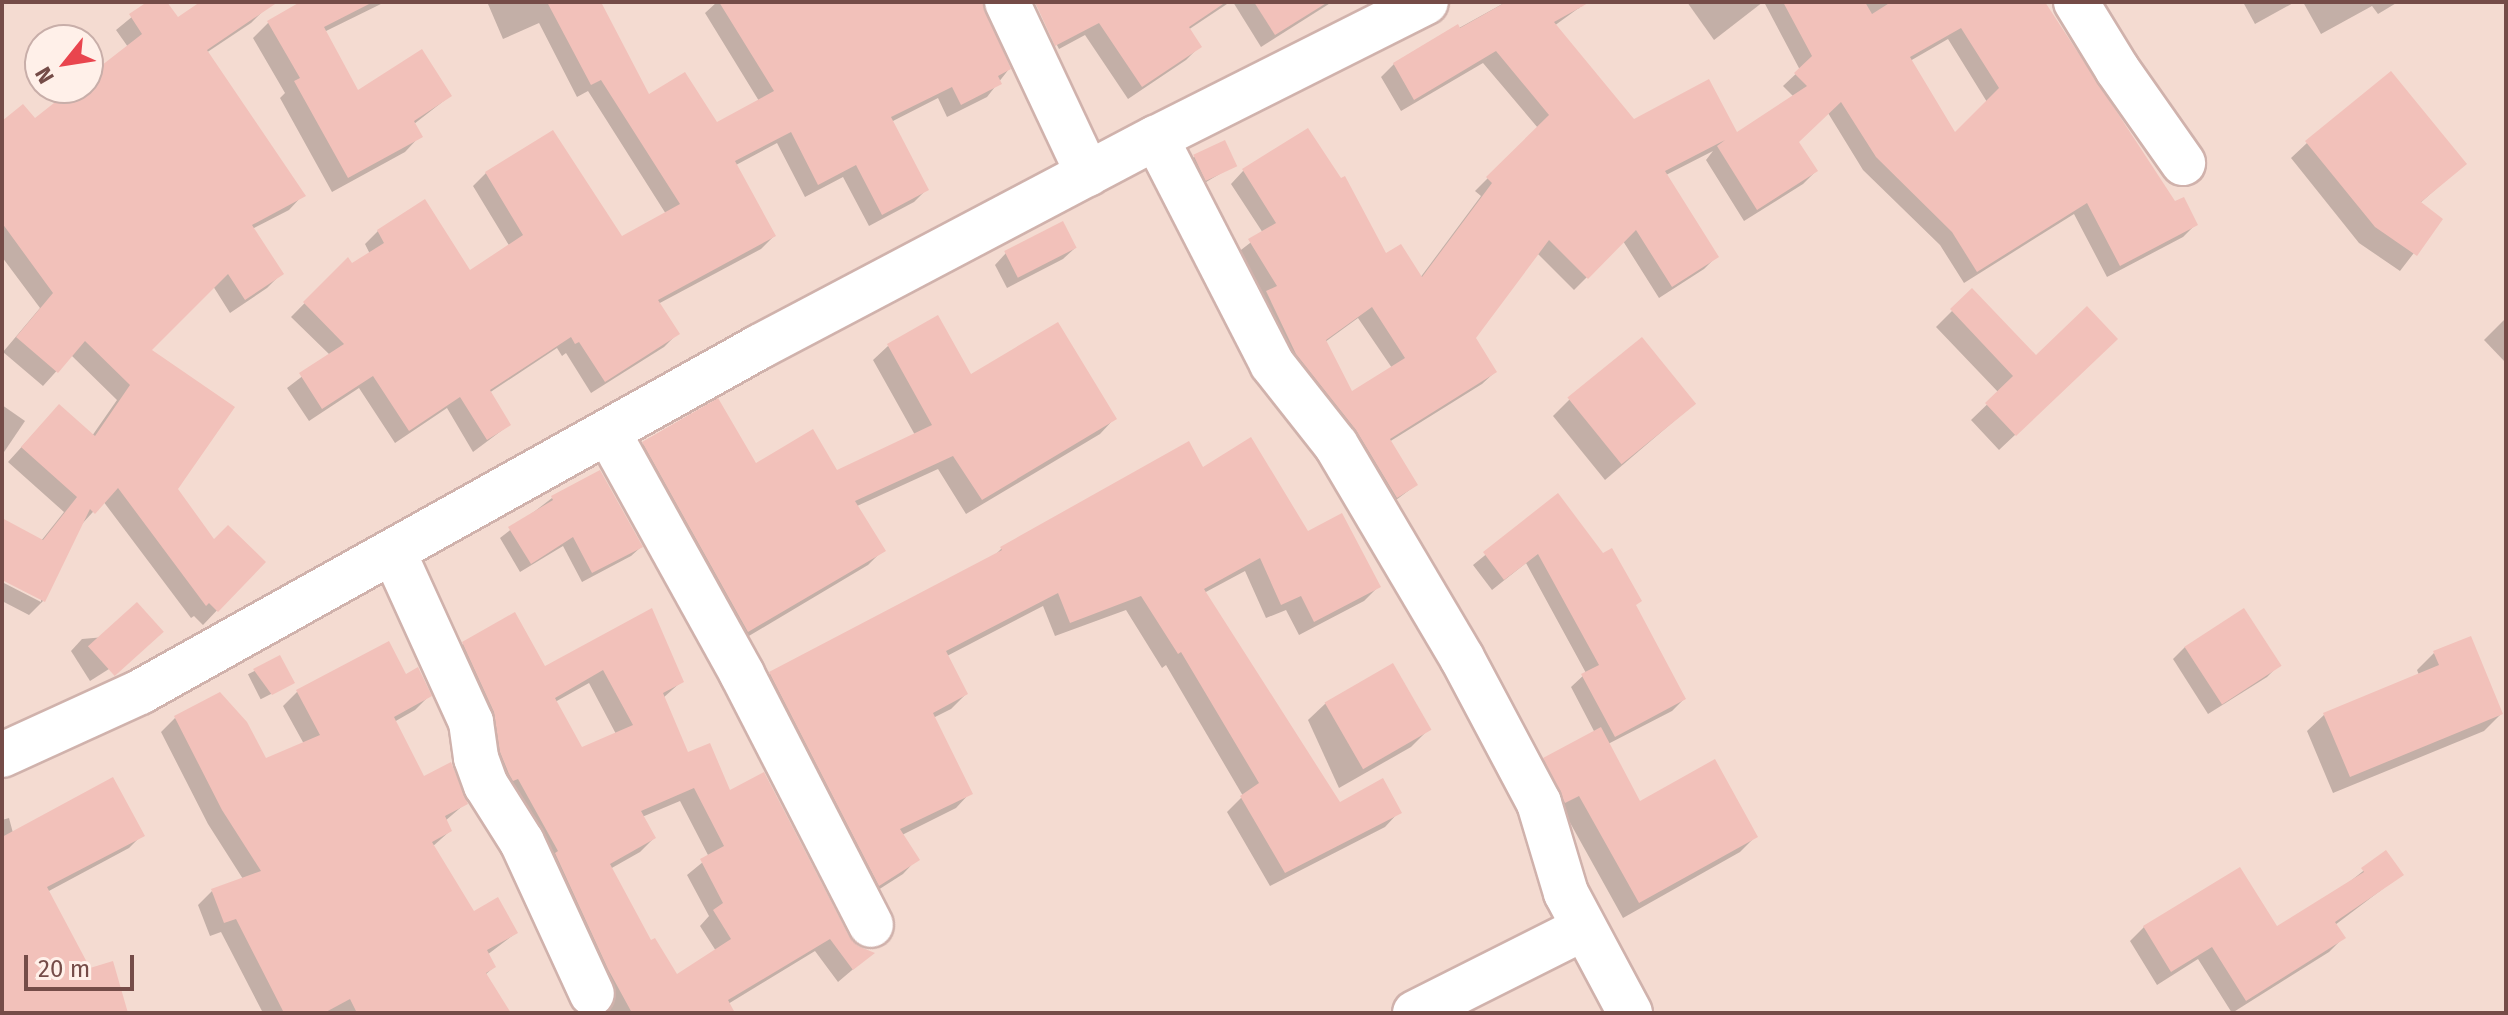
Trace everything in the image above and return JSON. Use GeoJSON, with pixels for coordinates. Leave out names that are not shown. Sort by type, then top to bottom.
{"type":"FeatureCollection","features":[{"type":"Feature","properties":{"kind":"street"},"geometry":{"type":"LineString","coordinates":[[1007,2],[1088,174]]}},
{"type":"Feature","properties":{"kind":"street"},"geometry":{"type":"LineString","coordinates":[[2,755],[140,692],[759,347],[1156,138],[1426,2]]}},
{"type":"Feature","properties":{"kind":"street"},"geometry":{"type":"LineString","coordinates":[[2076,2],[2117,69],[2183,163]]}},
{"type":"Feature","properties":{"kind":"street"},"geometry":{"type":"LineString","coordinates":[[1156,138],[1272,364],[1336,445],[1462,658],[1539,803],[1566,893],[1582,929],[1630,1013]]}},
{"type":"Feature","properties":{"kind":"street"},"geometry":{"type":"LineString","coordinates":[[608,432],[742,674],[871,925]]}},
{"type":"Feature","properties":{"kind":"street"},"geometry":{"type":"LineString","coordinates":[[394,553],[471,722],[476,758],[486,785],[522,842],[592,994]]}},
{"type":"Feature","properties":{"kind":"street"},"geometry":{"type":"LineString","coordinates":[[1415,1013],[1582,929]]}},
{"type":"Feature","properties":{"kind":"shaded area"},"geometry":{"type":"Polygon","coordinates":[[[2,2],[2506,2],[2506,1013],[2,1013],[2,2]]]}},
{"type":"Feature","properties":{"kind":"building"},"geometry":{"type":"Polygon","coordinates":[[[147,2],[167,2],[178,17],[200,2],[278,2],[207,50],[306,196],[252,225],[284,274],[245,300],[228,274],[152,350],[235,407],[178,489],[214,539],[228,525],[266,562],[218,612],[209,603],[206,606],[118,488],[95,514],[90,509],[45,602],[2,580],[2,518],[43,540],[77,497],[21,447],[59,404],[95,436],[130,385],[85,341],[58,373],[16,337],[53,293],[2,223],[2,121],[23,104],[35,118],[53,104],[104,104],[104,64],[142,34],[129,14],[147,2]]]}},
{"type":"Feature","properties":{"kind":"building"},"geometry":{"type":"Polygon","coordinates":[[[300,2],[373,2],[324,27],[358,90],[422,49],[452,96],[414,121],[423,137],[348,178],[294,81],[300,78],[267,21],[300,2]]]}},
{"type":"Feature","properties":{"kind":"building"},"geometry":{"type":"Polygon","coordinates":[[[547,2],[601,2],[649,94],[685,72],[717,122],[774,91],[719,2],[982,2],[1011,69],[998,76],[1002,84],[961,105],[952,87],[891,117],[929,190],[882,215],[856,165],[818,185],[791,132],[735,161],[776,236],[658,300],[680,334],[605,382],[579,342],[575,344],[571,337],[490,390],[511,425],[487,440],[460,397],[409,431],[373,376],[322,409],[299,373],[344,344],[303,302],[348,257],[352,263],[384,243],[377,230],[425,199],[470,270],[523,235],[485,172],[553,130],[622,236],[680,204],[601,80],[591,85],[547,2]]]}},
{"type":"Feature","properties":{"kind":"building"},"geometry":{"type":"Polygon","coordinates":[[[1035,2],[1226,2],[1189,27],[1202,47],[1142,87],[1099,23],[1055,46],[1035,2]]]}},
{"type":"Feature","properties":{"kind":"building"},"geometry":{"type":"Polygon","coordinates":[[[1254,2],[1328,2],[1275,35],[1254,2]]]}},
{"type":"Feature","properties":{"kind":"building"},"geometry":{"type":"Polygon","coordinates":[[[1506,2],[1590,2],[1554,22],[1634,119],[1709,79],[1737,132],[1807,86],[1794,73],[1812,56],[1783,2],[1865,2],[1872,14],[1891,2],[2045,2],[2175,201],[2184,197],[2198,225],[2120,266],[2087,203],[1977,272],[1952,232],[1876,157],[1841,102],[1799,142],[1818,171],[1757,210],[1717,146],[1725,140],[1665,171],[1719,257],[1672,287],[1636,230],[1588,279],[1549,240],[1476,338],[1497,372],[1390,439],[1418,485],[1397,498],[1356,430],[1296,354],[1266,291],[1277,286],[1248,239],[1276,223],[1242,169],[1308,128],[1341,178],[1345,176],[1386,253],[1401,244],[1422,277],[1492,183],[1486,177],[1549,115],[1496,51],[1414,100],[1393,63],[1458,24],[1460,28],[1506,2]],[[1961,28],[1910,57],[1955,132],[1999,88],[1961,28]],[[1372,307],[1326,340],[1352,391],[1405,358],[1372,307]]]}},
{"type":"Feature","properties":{"kind":"building"},"geometry":{"type":"Polygon","coordinates":[[[2391,71],[2467,164],[2421,202],[2443,219],[2417,256],[2375,227],[2305,141],[2391,71]]]}},
{"type":"Feature","properties":{"kind":"building"},"geometry":{"type":"Polygon","coordinates":[[[1225,140],[1237,166],[1206,181],[1193,155],[1225,140]]]}},
{"type":"Feature","properties":{"kind":"building"},"geometry":{"type":"Polygon","coordinates":[[[1063,221],[1077,248],[1018,278],[1004,251],[1063,221]]]}},
{"type":"Feature","properties":{"kind":"building"},"geometry":{"type":"Polygon","coordinates":[[[1972,288],[2036,355],[2087,306],[2118,339],[2016,436],[1985,403],[2013,376],[1950,309],[1972,288]]]}},
{"type":"Feature","properties":{"kind":"building"},"geometry":{"type":"Polygon","coordinates":[[[938,315],[971,374],[1058,322],[1117,419],[982,500],[953,456],[855,501],[886,551],[748,632],[642,442],[718,398],[756,463],[813,429],[837,470],[932,425],[887,344],[938,315]]]}},
{"type":"Feature","properties":{"kind":"building"},"geometry":{"type":"Polygon","coordinates":[[[1642,337],[1696,404],[1622,464],[1567,397],[1642,337]]]}},
{"type":"Feature","properties":{"kind":"building"},"geometry":{"type":"Polygon","coordinates":[[[1251,437],[1308,531],[1342,513],[1381,587],[1314,622],[1301,596],[1281,605],[1260,558],[1204,589],[1340,802],[1383,778],[1402,813],[1285,873],[1240,796],[1259,783],[1181,652],[1178,654],[1141,596],[1070,623],[1058,593],[946,651],[968,694],[933,713],[973,794],[900,829],[920,860],[879,886],[769,672],[1002,550],[1000,547],[1189,441],[1203,467],[1251,437]]]}},
{"type":"Feature","properties":{"kind":"building"},"geometry":{"type":"Polygon","coordinates":[[[600,470],[643,547],[592,573],[573,537],[531,564],[508,527],[553,500],[551,496],[600,470]]]}},
{"type":"Feature","properties":{"kind":"building"},"geometry":{"type":"Polygon","coordinates":[[[1558,493],[1603,553],[1612,548],[1642,601],[1636,605],[1686,699],[1615,737],[1581,674],[1599,665],[1538,554],[1504,580],[1483,552],[1558,493]]]}},
{"type":"Feature","properties":{"kind":"building"},"geometry":{"type":"Polygon","coordinates":[[[137,602],[164,632],[115,676],[88,646],[137,602]]]}},
{"type":"Feature","properties":{"kind":"building"},"geometry":{"type":"Polygon","coordinates":[[[652,608],[684,682],[663,693],[688,752],[710,743],[730,790],[764,772],[849,936],[858,946],[875,953],[853,970],[830,939],[728,1000],[735,1013],[632,1013],[608,969],[555,853],[558,851],[518,779],[513,781],[509,774],[500,752],[494,712],[462,642],[515,612],[545,666],[652,608]],[[603,670],[555,698],[582,747],[633,725],[603,670]],[[694,788],[641,811],[656,838],[610,864],[651,940],[655,938],[677,974],[731,939],[713,910],[723,903],[700,859],[724,846],[694,788]]]}},
{"type":"Feature","properties":{"kind":"building"},"geometry":{"type":"Polygon","coordinates":[[[2244,608],[2282,666],[2222,705],[2184,647],[2244,608]]]}},
{"type":"Feature","properties":{"kind":"building"},"geometry":{"type":"Polygon","coordinates":[[[2471,636],[2503,714],[2350,777],[2323,713],[2439,665],[2433,651],[2471,636]]]}},
{"type":"Feature","properties":{"kind":"building"},"geometry":{"type":"Polygon","coordinates":[[[389,641],[406,674],[418,667],[432,696],[394,717],[424,776],[451,762],[468,804],[445,816],[452,831],[432,842],[474,911],[498,897],[518,933],[487,950],[496,967],[486,973],[511,1013],[357,1013],[350,999],[324,1013],[284,1013],[236,919],[224,923],[211,889],[261,871],[222,810],[174,716],[220,692],[247,722],[266,758],[320,735],[296,690],[389,641]]]}},
{"type":"Feature","properties":{"kind":"building"},"geometry":{"type":"Polygon","coordinates":[[[280,655],[295,683],[272,695],[253,669],[280,655]]]}},
{"type":"Feature","properties":{"kind":"building"},"geometry":{"type":"Polygon","coordinates":[[[1393,663],[1432,730],[1363,769],[1325,702],[1393,663]]]}},
{"type":"Feature","properties":{"kind":"building"},"geometry":{"type":"Polygon","coordinates":[[[1601,727],[1640,801],[1715,759],[1758,837],[1639,903],[1579,796],[1565,803],[1543,758],[1601,727]]]}},
{"type":"Feature","properties":{"kind":"building"},"geometry":{"type":"Polygon","coordinates":[[[113,777],[145,836],[47,887],[90,968],[113,961],[128,1013],[2,1013],[2,837],[113,777]]]}},
{"type":"Feature","properties":{"kind":"building"},"geometry":{"type":"Polygon","coordinates":[[[2386,850],[2404,875],[2335,922],[2346,938],[2246,1001],[2212,947],[2171,972],[2143,926],[2240,867],[2277,926],[2364,872],[2361,868],[2386,850]]]}}]}
